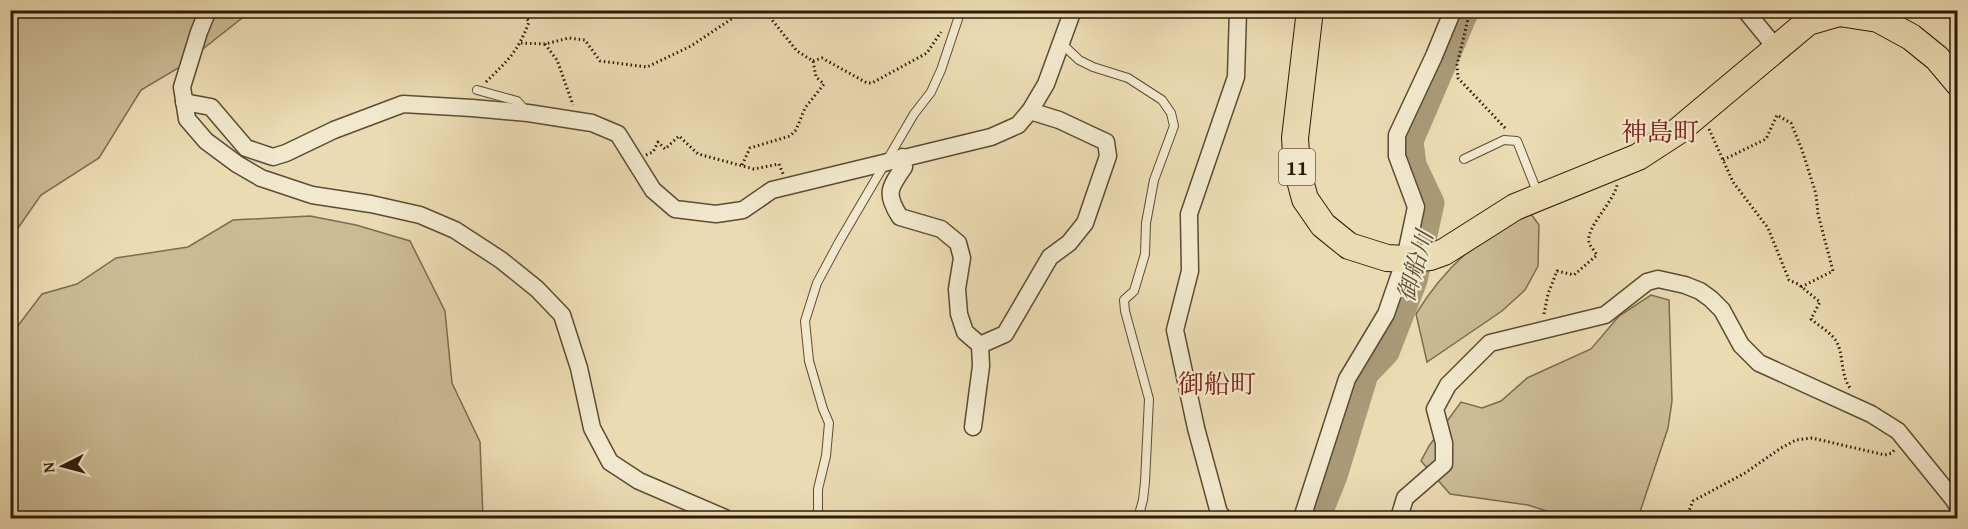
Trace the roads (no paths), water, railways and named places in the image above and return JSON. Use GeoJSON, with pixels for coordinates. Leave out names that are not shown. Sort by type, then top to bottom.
{"type":"FeatureCollection","features":[{"type":"Feature","properties":{"kind":"main road","name":"11"},"geometry":{"type":"LineString","coordinates":[[1310,10],[1295,138],[1297,169],[1305,199],[1323,225],[1349,246],[1387,258],[1414,258]]}},
{"type":"Feature","properties":{"kind":"main road"},"geometry":{"type":"LineString","coordinates":[[1414,258],[1444,252],[1515,207],[1638,157],[1678,131],[1819,14],[1874,14],[1878,19],[1911,37],[1937,58],[1958,83]]}},
{"type":"Feature","properties":{"kind":"street"},"geometry":{"type":"LineString","coordinates":[[208,10],[182,87],[187,119],[206,141],[261,178],[312,195],[371,204],[420,215],[455,230],[501,260],[537,290],[562,315],[579,368],[592,428],[610,462],[639,481],[725,519]]}},
{"type":"Feature","properties":{"kind":"street"},"geometry":{"type":"LineString","coordinates":[[184,102],[211,107],[246,148],[273,157],[334,130],[403,104],[528,113],[592,123],[618,134],[653,190],[675,209],[716,214],[743,210],[772,190],[991,137],[1018,125],[1030,111],[1046,84],[1073,10]]}},
{"type":"Feature","properties":{"kind":"street"},"geometry":{"type":"LineString","coordinates":[[1224,519],[1219,513],[1196,428],[1175,330],[1190,271],[1188,214],[1236,77],[1238,10]]}},
{"type":"Feature","properties":{"kind":"street"},"geometry":{"type":"LineString","coordinates":[[1302,519],[1347,378],[1386,314],[1414,258],[1416,207],[1397,156],[1397,135],[1453,10]]}},
{"type":"Feature","properties":{"kind":"street"},"geometry":{"type":"LineString","coordinates":[[1745,10],[1776,48]]}},
{"type":"Feature","properties":{"kind":"street"},"geometry":{"type":"LineString","coordinates":[[980,345],[1005,334],[1050,257],[1069,243],[1085,223],[1108,156],[1106,142],[1059,120],[1030,111]]}},
{"type":"Feature","properties":{"kind":"street"},"geometry":{"type":"LineString","coordinates":[[902,157],[904,167],[891,185],[891,202],[900,218],[941,229],[958,243],[962,258],[957,289],[959,314],[965,332],[980,345],[981,366],[973,427]]}},
{"type":"Feature","properties":{"kind":"street"},"geometry":{"type":"LineString","coordinates":[[1399,519],[1405,498],[1444,464],[1444,443],[1435,409],[1448,385],[1490,343],[1605,315],[1647,282],[1658,279],[1685,285],[1700,291],[1711,299],[1722,310],[1741,345],[1759,363],[1866,411],[1898,431],[1956,502]]}},
{"type":"Feature","properties":{"kind":"lane"},"geometry":{"type":"LineString","coordinates":[[818,519],[818,489],[826,456],[829,423],[809,361],[805,321],[817,283],[885,162],[914,114],[931,92],[962,10]]}},
{"type":"Feature","properties":{"kind":"lane"},"geometry":{"type":"LineString","coordinates":[[1060,43],[1079,60],[1128,78],[1162,100],[1171,113],[1174,126],[1154,180],[1146,223],[1145,254],[1134,291],[1124,300],[1149,399],[1143,500],[1138,519]]}},
{"type":"Feature","properties":{"kind":"lane"},"geometry":{"type":"LineString","coordinates":[[477,90],[517,101],[528,113]]}},
{"type":"Feature","properties":{"kind":"lane"},"geometry":{"type":"LineString","coordinates":[[1464,159],[1504,140],[1517,141],[1540,197]]}},
{"type":"Feature","properties":{"kind":"waterway","name":"御船川"},"geometry":{"type":"LineString","coordinates":[[1317,518],[1334,476],[1365,374],[1386,352],[1414,280],[1431,203],[1413,165],[1410,141],[1466,10]]}},
{"type":"Feature","properties":{"kind":"district","name":"神島町"},"geometry":{"type":"Point","coordinates":[1660,131]}},
{"type":"Feature","properties":{"kind":"district","name":"御船町"},"geometry":{"type":"Point","coordinates":[1217,383]}}]}
